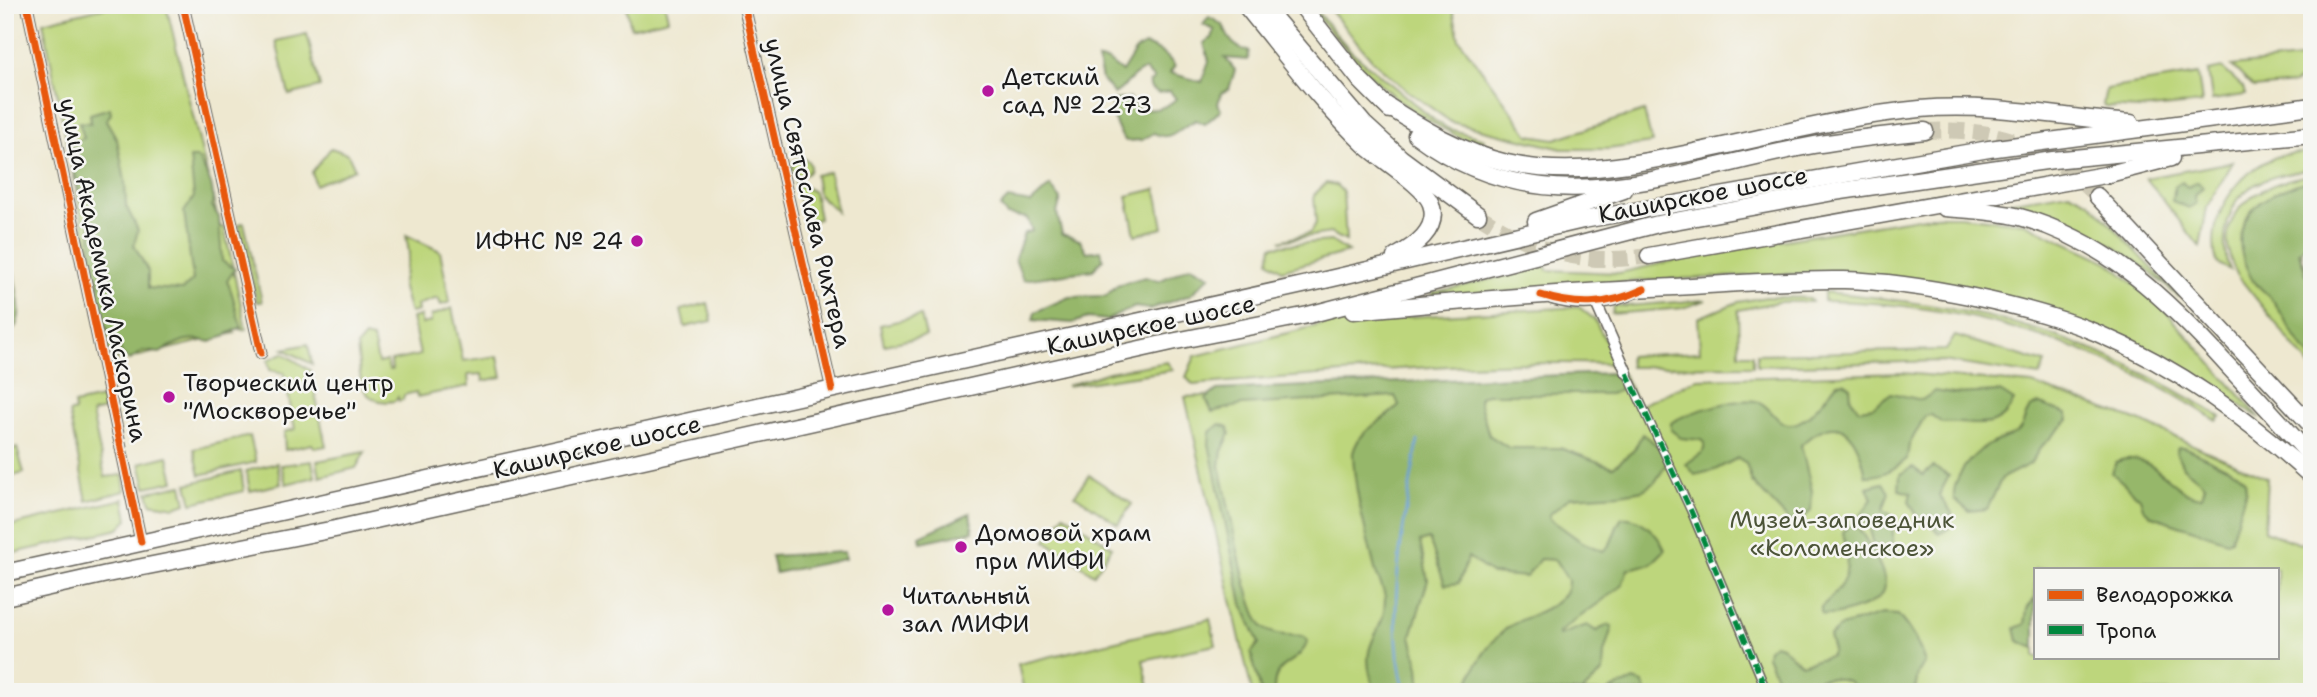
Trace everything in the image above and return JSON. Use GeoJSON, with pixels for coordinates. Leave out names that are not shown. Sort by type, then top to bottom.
{"type":"FeatureCollection","features":[{"type":"Feature","properties":{"kind":"main road"},"geometry":{"type":"LineString","coordinates":[[1245,5],[1362,142],[1421,191],[1432,205],[1432,219],[1420,242],[1372,268]]}},
{"type":"Feature","properties":{"kind":"main road"},"geometry":{"type":"LineString","coordinates":[[1263,5],[1364,124],[1401,158],[1478,215]]}},
{"type":"Feature","properties":{"kind":"main road"},"geometry":{"type":"LineString","coordinates":[[1301,5],[1383,103],[1411,131],[1436,149],[1508,182],[1544,188],[1582,189],[1649,181]]}},
{"type":"Feature","properties":{"kind":"main road"},"geometry":{"type":"LineString","coordinates":[[1383,103],[1424,130],[1473,152],[1517,165],[1554,169],[1625,166],[1889,113],[1921,109],[1998,108],[2158,125]]}},
{"type":"Feature","properties":{"kind":"main road","name":"Каширское шоссе"},"geometry":{"type":"LineString","coordinates":[[5,573],[832,390],[1478,243],[1821,176],[2158,125],[2312,106]]}},
{"type":"Feature","properties":{"kind":"main road","name":"Каширское шоссе"},"geometry":{"type":"LineString","coordinates":[[1649,181],[1815,145],[1925,131]]}},
{"type":"Feature","properties":{"kind":"main road","name":"Каширское шоссе"},"geometry":{"type":"LineString","coordinates":[[5,597],[107,573],[335,529],[1156,346],[1308,315],[1658,224],[1942,175],[2053,160],[2312,135]]}},
{"type":"Feature","properties":{"kind":"main road","name":"Каширское шоссе"},"geometry":{"type":"LineString","coordinates":[[1649,256],[2105,175],[2231,144]]}},
{"type":"Feature","properties":{"kind":"main road"},"geometry":{"type":"LineString","coordinates":[[1478,243],[1649,181]]}},
{"type":"Feature","properties":{"kind":"main road"},"geometry":{"type":"LineString","coordinates":[[2097,196],[2312,426]]}},
{"type":"Feature","properties":{"kind":"main road"},"geometry":{"type":"LineString","coordinates":[[1922,206],[2018,217],[2072,236],[2118,261],[2198,333],[2312,458]]}},
{"type":"Feature","properties":{"kind":"main road"},"geometry":{"type":"LineString","coordinates":[[1308,315],[1541,295],[1846,280],[1940,293],[2037,313],[2096,333],[2201,387],[2247,421],[2312,477]]}},
{"type":"Feature","properties":{"kind":"street","name":"улица Академика Ласкорина"},"geometry":{"type":"LineString","coordinates":[[27,5],[141,542]]}},
{"type":"Feature","properties":{"kind":"street"},"geometry":{"type":"LineString","coordinates":[[183,5],[261,352]]}},
{"type":"Feature","properties":{"kind":"street","name":"улица Святослава Рихтера"},"geometry":{"type":"LineString","coordinates":[[744,5],[832,390]]}},
{"type":"Feature","properties":{"kind":"street"},"geometry":{"type":"LineString","coordinates":[[1541,295],[1564,302],[1595,303],[1622,299],[1644,289]]}},
{"type":"Feature","properties":{"kind":"street"},"geometry":{"type":"LineString","coordinates":[[1595,303],[1654,427],[1767,692]]}},
{"type":"Feature","properties":{"kind":"green space"},"geometry":{"type":"Polygon","coordinates":[[[114,5],[166,5],[220,227],[224,227],[246,329],[232,328],[235,333],[127,359],[128,350],[120,352],[117,361],[115,353],[109,354],[43,22],[114,5]]]}},
{"type":"Feature","properties":{"kind":"green space"},"geometry":{"type":"Polygon","coordinates":[[[626,5],[665,5],[668,19],[631,28],[626,5]]]}},
{"type":"Feature","properties":{"kind":"green space"},"geometry":{"type":"Polygon","coordinates":[[[1311,5],[1351,51],[1434,120],[1449,129],[1484,139],[1482,147],[1439,127],[1385,89],[1326,27],[1311,5]]]}},
{"type":"Feature","properties":{"kind":"green space"},"geometry":{"type":"Polygon","coordinates":[[[1326,5],[1452,5],[1459,39],[1529,135],[1555,139],[1644,111],[1652,143],[1608,149],[1562,149],[1451,122],[1405,89],[1373,61],[1326,5]]]}},
{"type":"Feature","properties":{"kind":"green space"},"geometry":{"type":"Polygon","coordinates":[[[1209,17],[1223,25],[1229,39],[1236,45],[1249,51],[1248,60],[1225,58],[1235,70],[1229,89],[1221,93],[1218,104],[1221,110],[1205,124],[1196,120],[1170,135],[1159,136],[1154,133],[1142,140],[1126,141],[1113,115],[1111,106],[1114,100],[1129,98],[1136,108],[1152,109],[1176,99],[1170,91],[1159,93],[1151,88],[1149,83],[1154,79],[1145,70],[1136,74],[1114,94],[1102,80],[1098,60],[1108,61],[1122,72],[1135,51],[1145,45],[1162,53],[1172,62],[1175,66],[1170,73],[1202,82],[1209,61],[1204,43],[1212,38],[1215,30],[1203,25],[1209,17]]]}},
{"type":"Feature","properties":{"kind":"green space"},"geometry":{"type":"Polygon","coordinates":[[[307,34],[320,87],[289,95],[276,41],[307,34]]]}},
{"type":"Feature","properties":{"kind":"green space"},"geometry":{"type":"Polygon","coordinates":[[[2308,58],[2312,60],[2312,71],[2294,84],[2254,88],[2232,66],[2308,58]]]}},
{"type":"Feature","properties":{"kind":"green space"},"geometry":{"type":"Polygon","coordinates":[[[2222,68],[2243,87],[2245,95],[2212,100],[2208,71],[2222,68]]]}},
{"type":"Feature","properties":{"kind":"green space"},"geometry":{"type":"Polygon","coordinates":[[[2198,74],[2202,103],[2140,109],[2103,105],[2106,89],[2198,74]]]}},
{"type":"Feature","properties":{"kind":"green space"},"geometry":{"type":"Polygon","coordinates":[[[110,108],[111,114],[106,120],[117,139],[125,181],[126,206],[138,230],[134,245],[148,271],[148,288],[182,290],[193,280],[184,212],[194,197],[190,158],[198,158],[210,181],[212,206],[219,217],[222,261],[235,269],[227,281],[242,327],[211,342],[184,341],[160,353],[143,351],[130,360],[121,354],[114,337],[98,316],[95,308],[100,283],[87,267],[91,247],[89,214],[79,194],[69,151],[76,141],[84,138],[79,122],[91,123],[90,114],[110,108]]]}},
{"type":"Feature","properties":{"kind":"green space"},"geometry":{"type":"Polygon","coordinates":[[[331,148],[348,154],[355,169],[315,185],[312,172],[331,148]]]}},
{"type":"Feature","properties":{"kind":"green space"},"geometry":{"type":"Polygon","coordinates":[[[2312,152],[2312,169],[2264,180],[2247,190],[2239,199],[2232,209],[2225,234],[2226,259],[2230,270],[2217,263],[2215,230],[2227,198],[2237,184],[2250,172],[2279,156],[2312,152]]]}},
{"type":"Feature","properties":{"kind":"green space"},"geometry":{"type":"Polygon","coordinates":[[[801,158],[807,161],[810,167],[807,173],[801,176],[795,173],[792,167],[795,161],[801,158]]]}},
{"type":"Feature","properties":{"kind":"green space"},"geometry":{"type":"Polygon","coordinates":[[[2233,162],[2207,207],[2200,247],[2146,178],[2233,162]]]}},
{"type":"Feature","properties":{"kind":"green space"},"geometry":{"type":"Polygon","coordinates":[[[829,172],[837,212],[818,194],[815,175],[829,172]]]}},
{"type":"Feature","properties":{"kind":"green space"},"geometry":{"type":"Polygon","coordinates":[[[2312,175],[2312,231],[2302,243],[2302,258],[2312,278],[2312,369],[2238,276],[2229,255],[2228,236],[2232,220],[2242,206],[2256,194],[2273,185],[2312,175]]]}},
{"type":"Feature","properties":{"kind":"green space"},"geometry":{"type":"Polygon","coordinates":[[[2312,180],[2312,239],[2299,252],[2306,274],[2312,280],[2312,359],[2273,301],[2251,277],[2240,240],[2243,225],[2262,201],[2293,185],[2312,180]]]}},
{"type":"Feature","properties":{"kind":"green space"},"geometry":{"type":"Polygon","coordinates":[[[795,182],[814,192],[819,219],[805,222],[795,182]]]}},
{"type":"Feature","properties":{"kind":"green space"},"geometry":{"type":"Polygon","coordinates":[[[2182,182],[2187,187],[2198,182],[2203,187],[2195,196],[2196,204],[2189,208],[2172,201],[2175,186],[2182,182]]]}},
{"type":"Feature","properties":{"kind":"green space"},"geometry":{"type":"Polygon","coordinates":[[[1326,183],[1336,185],[1343,192],[1346,241],[1330,233],[1280,241],[1310,233],[1316,223],[1314,195],[1326,183]]]}},
{"type":"Feature","properties":{"kind":"green space"},"geometry":{"type":"Polygon","coordinates":[[[1050,186],[1061,199],[1057,213],[1062,234],[1080,240],[1087,252],[1101,250],[1103,259],[1093,270],[1023,280],[1015,259],[1024,233],[1032,231],[1027,218],[1007,215],[1000,207],[1008,199],[1031,203],[1050,186]]]}},
{"type":"Feature","properties":{"kind":"green space"},"geometry":{"type":"Polygon","coordinates":[[[1156,189],[1163,228],[1135,235],[1127,196],[1156,189]]]}},
{"type":"Feature","properties":{"kind":"green space"},"geometry":{"type":"Polygon","coordinates":[[[2069,192],[2090,202],[2179,297],[2139,264],[2096,236],[2065,221],[2008,202],[2069,192]]]}},
{"type":"Feature","properties":{"kind":"green space"},"geometry":{"type":"Polygon","coordinates":[[[1930,216],[1960,216],[2025,223],[2108,262],[2162,307],[2260,418],[2203,380],[2139,346],[1912,279],[1821,273],[1651,280],[1433,298],[1432,293],[1546,266],[1547,270],[1619,273],[1713,252],[1930,216]]]}},
{"type":"Feature","properties":{"kind":"green space"},"geometry":{"type":"Polygon","coordinates":[[[244,223],[262,302],[257,302],[239,224],[244,223]]]}},
{"type":"Feature","properties":{"kind":"green space"},"geometry":{"type":"Polygon","coordinates":[[[406,235],[440,251],[450,302],[441,305],[438,298],[417,305],[418,311],[410,313],[402,285],[409,253],[406,235]]]}},
{"type":"Feature","properties":{"kind":"green space"},"geometry":{"type":"Polygon","coordinates":[[[1331,241],[1348,252],[1282,270],[1269,261],[1272,246],[1331,241]]]}},
{"type":"Feature","properties":{"kind":"green space"},"geometry":{"type":"Polygon","coordinates":[[[1191,266],[1210,276],[1190,295],[1149,309],[1135,307],[1107,320],[1088,318],[1072,323],[1033,320],[1035,312],[1069,297],[1106,296],[1117,285],[1145,277],[1159,281],[1191,266]]]}},
{"type":"Feature","properties":{"kind":"green space"},"geometry":{"type":"Polygon","coordinates":[[[5,267],[14,273],[19,304],[18,319],[12,332],[5,329],[5,267]]]}},
{"type":"Feature","properties":{"kind":"green space"},"geometry":{"type":"Polygon","coordinates":[[[1824,292],[1933,306],[2031,328],[2125,364],[2221,417],[2217,421],[2126,370],[2029,332],[1928,309],[1824,301],[1824,292]]]}},
{"type":"Feature","properties":{"kind":"green space"},"geometry":{"type":"Polygon","coordinates":[[[1766,297],[1810,298],[1812,302],[1778,302],[1738,310],[1739,354],[1753,354],[1753,366],[1630,367],[1629,356],[1700,352],[1698,318],[1738,302],[1766,297]]]}},
{"type":"Feature","properties":{"kind":"green space"},"geometry":{"type":"Polygon","coordinates":[[[1706,300],[1683,308],[1612,314],[1614,307],[1706,300]]]}},
{"type":"Feature","properties":{"kind":"green space"},"geometry":{"type":"Polygon","coordinates":[[[708,303],[712,321],[685,327],[681,310],[708,303]]]}},
{"type":"Feature","properties":{"kind":"green space"},"geometry":{"type":"Polygon","coordinates":[[[1579,307],[1595,320],[1617,364],[1458,366],[1193,385],[1186,377],[1195,356],[1336,321],[1579,307]]]}},
{"type":"Feature","properties":{"kind":"green space"},"geometry":{"type":"Polygon","coordinates":[[[452,308],[463,361],[498,356],[502,377],[483,381],[482,374],[468,375],[469,386],[417,397],[416,392],[404,395],[403,400],[399,401],[398,397],[395,401],[382,402],[367,394],[360,377],[357,346],[365,337],[373,339],[378,363],[387,361],[389,370],[392,370],[391,361],[420,355],[412,318],[420,316],[422,324],[431,322],[431,316],[452,308]]]}},
{"type":"Feature","properties":{"kind":"green space"},"geometry":{"type":"Polygon","coordinates":[[[921,316],[926,336],[884,345],[880,325],[921,316]]]}},
{"type":"Feature","properties":{"kind":"green space"},"geometry":{"type":"Polygon","coordinates":[[[1955,336],[2045,363],[2040,376],[1943,361],[1757,366],[1757,354],[1946,350],[1955,336]]]}},
{"type":"Feature","properties":{"kind":"green space"},"geometry":{"type":"Polygon","coordinates":[[[308,344],[312,364],[284,349],[308,344]]]}},
{"type":"Feature","properties":{"kind":"green space"},"geometry":{"type":"Polygon","coordinates":[[[283,353],[310,370],[326,446],[315,448],[312,444],[285,450],[284,432],[295,429],[284,373],[270,370],[268,360],[283,353]]]}},
{"type":"Feature","properties":{"kind":"green space"},"geometry":{"type":"Polygon","coordinates":[[[1167,362],[1173,370],[1066,386],[1109,372],[1167,362]]]}},
{"type":"Feature","properties":{"kind":"green space"},"geometry":{"type":"Polygon","coordinates":[[[1611,373],[1624,382],[1619,390],[1610,394],[1486,394],[1480,397],[1479,401],[1489,435],[1509,448],[1560,448],[1613,467],[1634,450],[1642,434],[1665,451],[1668,462],[1655,482],[1643,490],[1570,497],[1549,515],[1550,519],[1582,542],[1603,551],[1610,544],[1622,518],[1636,520],[1653,532],[1665,550],[1651,564],[1628,569],[1622,586],[1558,633],[1559,635],[1587,625],[1596,631],[1608,625],[1612,627],[1604,653],[1603,672],[1582,692],[1466,692],[1477,665],[1493,641],[1515,623],[1554,604],[1562,597],[1568,580],[1555,560],[1540,559],[1526,577],[1492,574],[1468,557],[1459,583],[1445,585],[1429,539],[1420,542],[1428,580],[1411,636],[1419,667],[1421,692],[1376,692],[1370,675],[1369,650],[1384,613],[1385,595],[1376,573],[1361,511],[1353,453],[1366,431],[1399,405],[1395,396],[1242,405],[1212,412],[1206,399],[1217,390],[1611,373]]]}},
{"type":"Feature","properties":{"kind":"green space","name":"Музей-заповедник «Коломенское»"},"geometry":{"type":"Polygon","coordinates":[[[1902,373],[2032,384],[2139,421],[2267,478],[2264,531],[2300,544],[2312,537],[2312,692],[1252,692],[1185,397],[1623,374],[1639,406],[1697,379],[1902,373]]]}},
{"type":"Feature","properties":{"kind":"green space"},"geometry":{"type":"Polygon","coordinates":[[[1844,382],[1850,386],[1851,399],[1859,409],[1873,407],[1891,393],[1922,400],[1935,391],[1953,394],[2000,392],[2014,401],[2000,419],[1992,423],[1942,423],[1931,415],[1925,416],[1909,445],[1907,459],[1878,475],[1866,476],[1858,449],[1846,431],[1837,427],[1815,434],[1801,445],[1812,491],[1811,511],[1802,519],[1790,522],[1752,482],[1746,463],[1738,458],[1715,470],[1695,475],[1686,464],[1703,452],[1705,444],[1701,440],[1681,438],[1671,430],[1671,423],[1689,414],[1740,401],[1759,402],[1779,420],[1787,424],[1795,423],[1811,413],[1837,383],[1844,382]]]}},
{"type":"Feature","properties":{"kind":"green space"},"geometry":{"type":"Polygon","coordinates":[[[102,398],[105,410],[92,413],[105,477],[123,475],[125,491],[87,501],[69,413],[75,411],[74,404],[102,398]]]}},
{"type":"Feature","properties":{"kind":"green space"},"geometry":{"type":"Polygon","coordinates":[[[2040,404],[2067,414],[2069,420],[2041,447],[2030,464],[2002,478],[1987,509],[1969,511],[1954,499],[1956,483],[1963,468],[1981,450],[2017,432],[2030,408],[2040,404]]]}},
{"type":"Feature","properties":{"kind":"green space"},"geometry":{"type":"Polygon","coordinates":[[[1220,424],[1228,427],[1230,434],[1222,451],[1220,466],[1251,602],[1265,629],[1284,635],[1303,636],[1308,641],[1304,650],[1277,673],[1274,692],[1261,692],[1251,653],[1259,643],[1242,604],[1209,444],[1210,432],[1220,424]]]}},
{"type":"Feature","properties":{"kind":"green space"},"geometry":{"type":"Polygon","coordinates":[[[250,436],[256,462],[200,475],[194,449],[250,436]]]}},
{"type":"Feature","properties":{"kind":"green space"},"geometry":{"type":"Polygon","coordinates":[[[2178,447],[2184,447],[2237,472],[2245,479],[2246,490],[2231,539],[2227,541],[2152,516],[2143,508],[2140,498],[2112,473],[2116,462],[2129,459],[2141,461],[2183,490],[2202,496],[2205,485],[2183,467],[2176,452],[2178,447]]]}},
{"type":"Feature","properties":{"kind":"green space"},"geometry":{"type":"Polygon","coordinates":[[[17,448],[24,473],[5,478],[5,451],[17,448]]]}},
{"type":"Feature","properties":{"kind":"green space"},"geometry":{"type":"Polygon","coordinates":[[[365,452],[356,468],[320,477],[317,461],[365,452]]]}},
{"type":"Feature","properties":{"kind":"green space"},"geometry":{"type":"Polygon","coordinates":[[[168,456],[174,481],[146,487],[140,463],[168,456]]]}},
{"type":"Feature","properties":{"kind":"green space"},"geometry":{"type":"Polygon","coordinates":[[[312,461],[315,477],[286,484],[281,465],[312,461]]]}},
{"type":"Feature","properties":{"kind":"green space"},"geometry":{"type":"Polygon","coordinates":[[[277,463],[281,484],[250,491],[246,471],[277,463]]]}},
{"type":"Feature","properties":{"kind":"green space"},"geometry":{"type":"Polygon","coordinates":[[[1913,467],[1923,475],[1933,467],[1949,476],[1939,495],[1952,513],[1951,527],[1940,534],[1931,523],[1918,518],[1909,501],[1911,493],[1899,490],[1900,474],[1913,467]]]}},
{"type":"Feature","properties":{"kind":"green space"},"geometry":{"type":"Polygon","coordinates":[[[241,471],[244,491],[192,503],[187,484],[241,471]]]}},
{"type":"Feature","properties":{"kind":"green space"},"geometry":{"type":"Polygon","coordinates":[[[1089,475],[1132,504],[1118,524],[1075,495],[1089,475]]]}},
{"type":"Feature","properties":{"kind":"green space"},"geometry":{"type":"Polygon","coordinates":[[[1883,483],[1889,492],[1883,510],[1893,516],[1893,547],[1886,552],[1874,545],[1868,523],[1861,521],[1859,517],[1872,499],[1867,487],[1883,483]]]}},
{"type":"Feature","properties":{"kind":"green space"},"geometry":{"type":"Polygon","coordinates":[[[182,485],[186,503],[175,507],[151,503],[148,492],[182,485]]]}},
{"type":"Feature","properties":{"kind":"green space"},"geometry":{"type":"Polygon","coordinates":[[[124,499],[128,519],[119,529],[5,555],[5,527],[124,499]]]}},
{"type":"Feature","properties":{"kind":"green space"},"geometry":{"type":"Polygon","coordinates":[[[970,513],[973,531],[921,542],[920,536],[970,513]]]}},
{"type":"Feature","properties":{"kind":"green space"},"geometry":{"type":"Polygon","coordinates":[[[1064,514],[1112,547],[1094,574],[1046,541],[1064,514]]]}},
{"type":"Feature","properties":{"kind":"green space"},"geometry":{"type":"Polygon","coordinates":[[[1855,525],[1880,565],[1884,575],[1884,590],[1881,596],[1865,606],[1837,614],[1821,614],[1821,607],[1843,582],[1847,556],[1843,532],[1848,526],[1855,525]]]}},
{"type":"Feature","properties":{"kind":"green space"},"geometry":{"type":"Polygon","coordinates":[[[844,552],[845,559],[775,573],[771,556],[844,552]]]}},
{"type":"Feature","properties":{"kind":"green space"},"geometry":{"type":"Polygon","coordinates":[[[2034,599],[2034,648],[2018,641],[2015,628],[2025,624],[2027,609],[2034,599]]]}},
{"type":"Feature","properties":{"kind":"green space"},"geometry":{"type":"Polygon","coordinates":[[[1883,614],[1898,615],[1911,631],[1920,649],[1925,662],[1918,673],[1915,692],[1853,692],[1853,686],[1848,681],[1826,678],[1809,682],[1805,685],[1806,692],[1783,692],[1767,656],[1768,648],[1775,644],[1781,646],[1801,664],[1830,656],[1833,650],[1829,637],[1841,626],[1883,614]]]}},
{"type":"Feature","properties":{"kind":"green space"},"geometry":{"type":"Polygon","coordinates":[[[1210,619],[1216,645],[1143,660],[1150,692],[1024,692],[1018,664],[1210,619]]]}},
{"type":"Feature","properties":{"kind":"green space"},"geometry":{"type":"Polygon","coordinates":[[[1634,680],[1643,683],[1646,692],[1606,692],[1634,680]]]}},
{"type":"Feature","properties":{"kind":"waterway"},"geometry":{"type":"LineString","coordinates":[[1405,692],[1399,662],[1396,599],[1402,534],[1418,441]]}},
{"type":"Feature","properties":{"kind":"tunnel"},"geometry":{"type":"LineString","coordinates":[[1925,131],[1976,132],[2019,142],[2059,163],[2097,196]]}},
{"type":"Feature","properties":{"kind":"tunnel"},"geometry":{"type":"LineString","coordinates":[[1478,215],[1520,238],[1560,253],[1602,259],[1649,256]]}},
{"type":"Feature","properties":{"kind":"marked path"},"geometry":{"type":"LineString","coordinates":[[1627,373],[1691,511],[1767,692]]}},
{"type":"Feature","properties":{"kind":"cycle path"},"geometry":{"type":"LineString","coordinates":[[27,5],[141,542]]}},
{"type":"Feature","properties":{"kind":"cycle path"},"geometry":{"type":"LineString","coordinates":[[183,5],[261,353]]}},
{"type":"Feature","properties":{"kind":"cycle path"},"geometry":{"type":"LineString","coordinates":[[744,5],[832,390]]}},
{"type":"Feature","properties":{"kind":"cycle path"},"geometry":{"type":"LineString","coordinates":[[1541,295],[1581,303],[1606,301],[1644,289]]}},
{"type":"Feature","properties":{"kind":"place","name":"Детский сад № 2273"},"geometry":{"type":"Point","coordinates":[988,91]}},
{"type":"Feature","properties":{"kind":"place","name":"ИФНС № 24"},"geometry":{"type":"Point","coordinates":[637,241]}},
{"type":"Feature","properties":{"kind":"place","name":"Творческий центр \"Москворечье\""},"geometry":{"type":"Point","coordinates":[169,397]}},
{"type":"Feature","properties":{"kind":"place","name":"Домовой храм при МИФИ"},"geometry":{"type":"Point","coordinates":[961,547]}},
{"type":"Feature","properties":{"kind":"place","name":"Читальный зал МИФИ"},"geometry":{"type":"Point","coordinates":[888,610]}}]}
